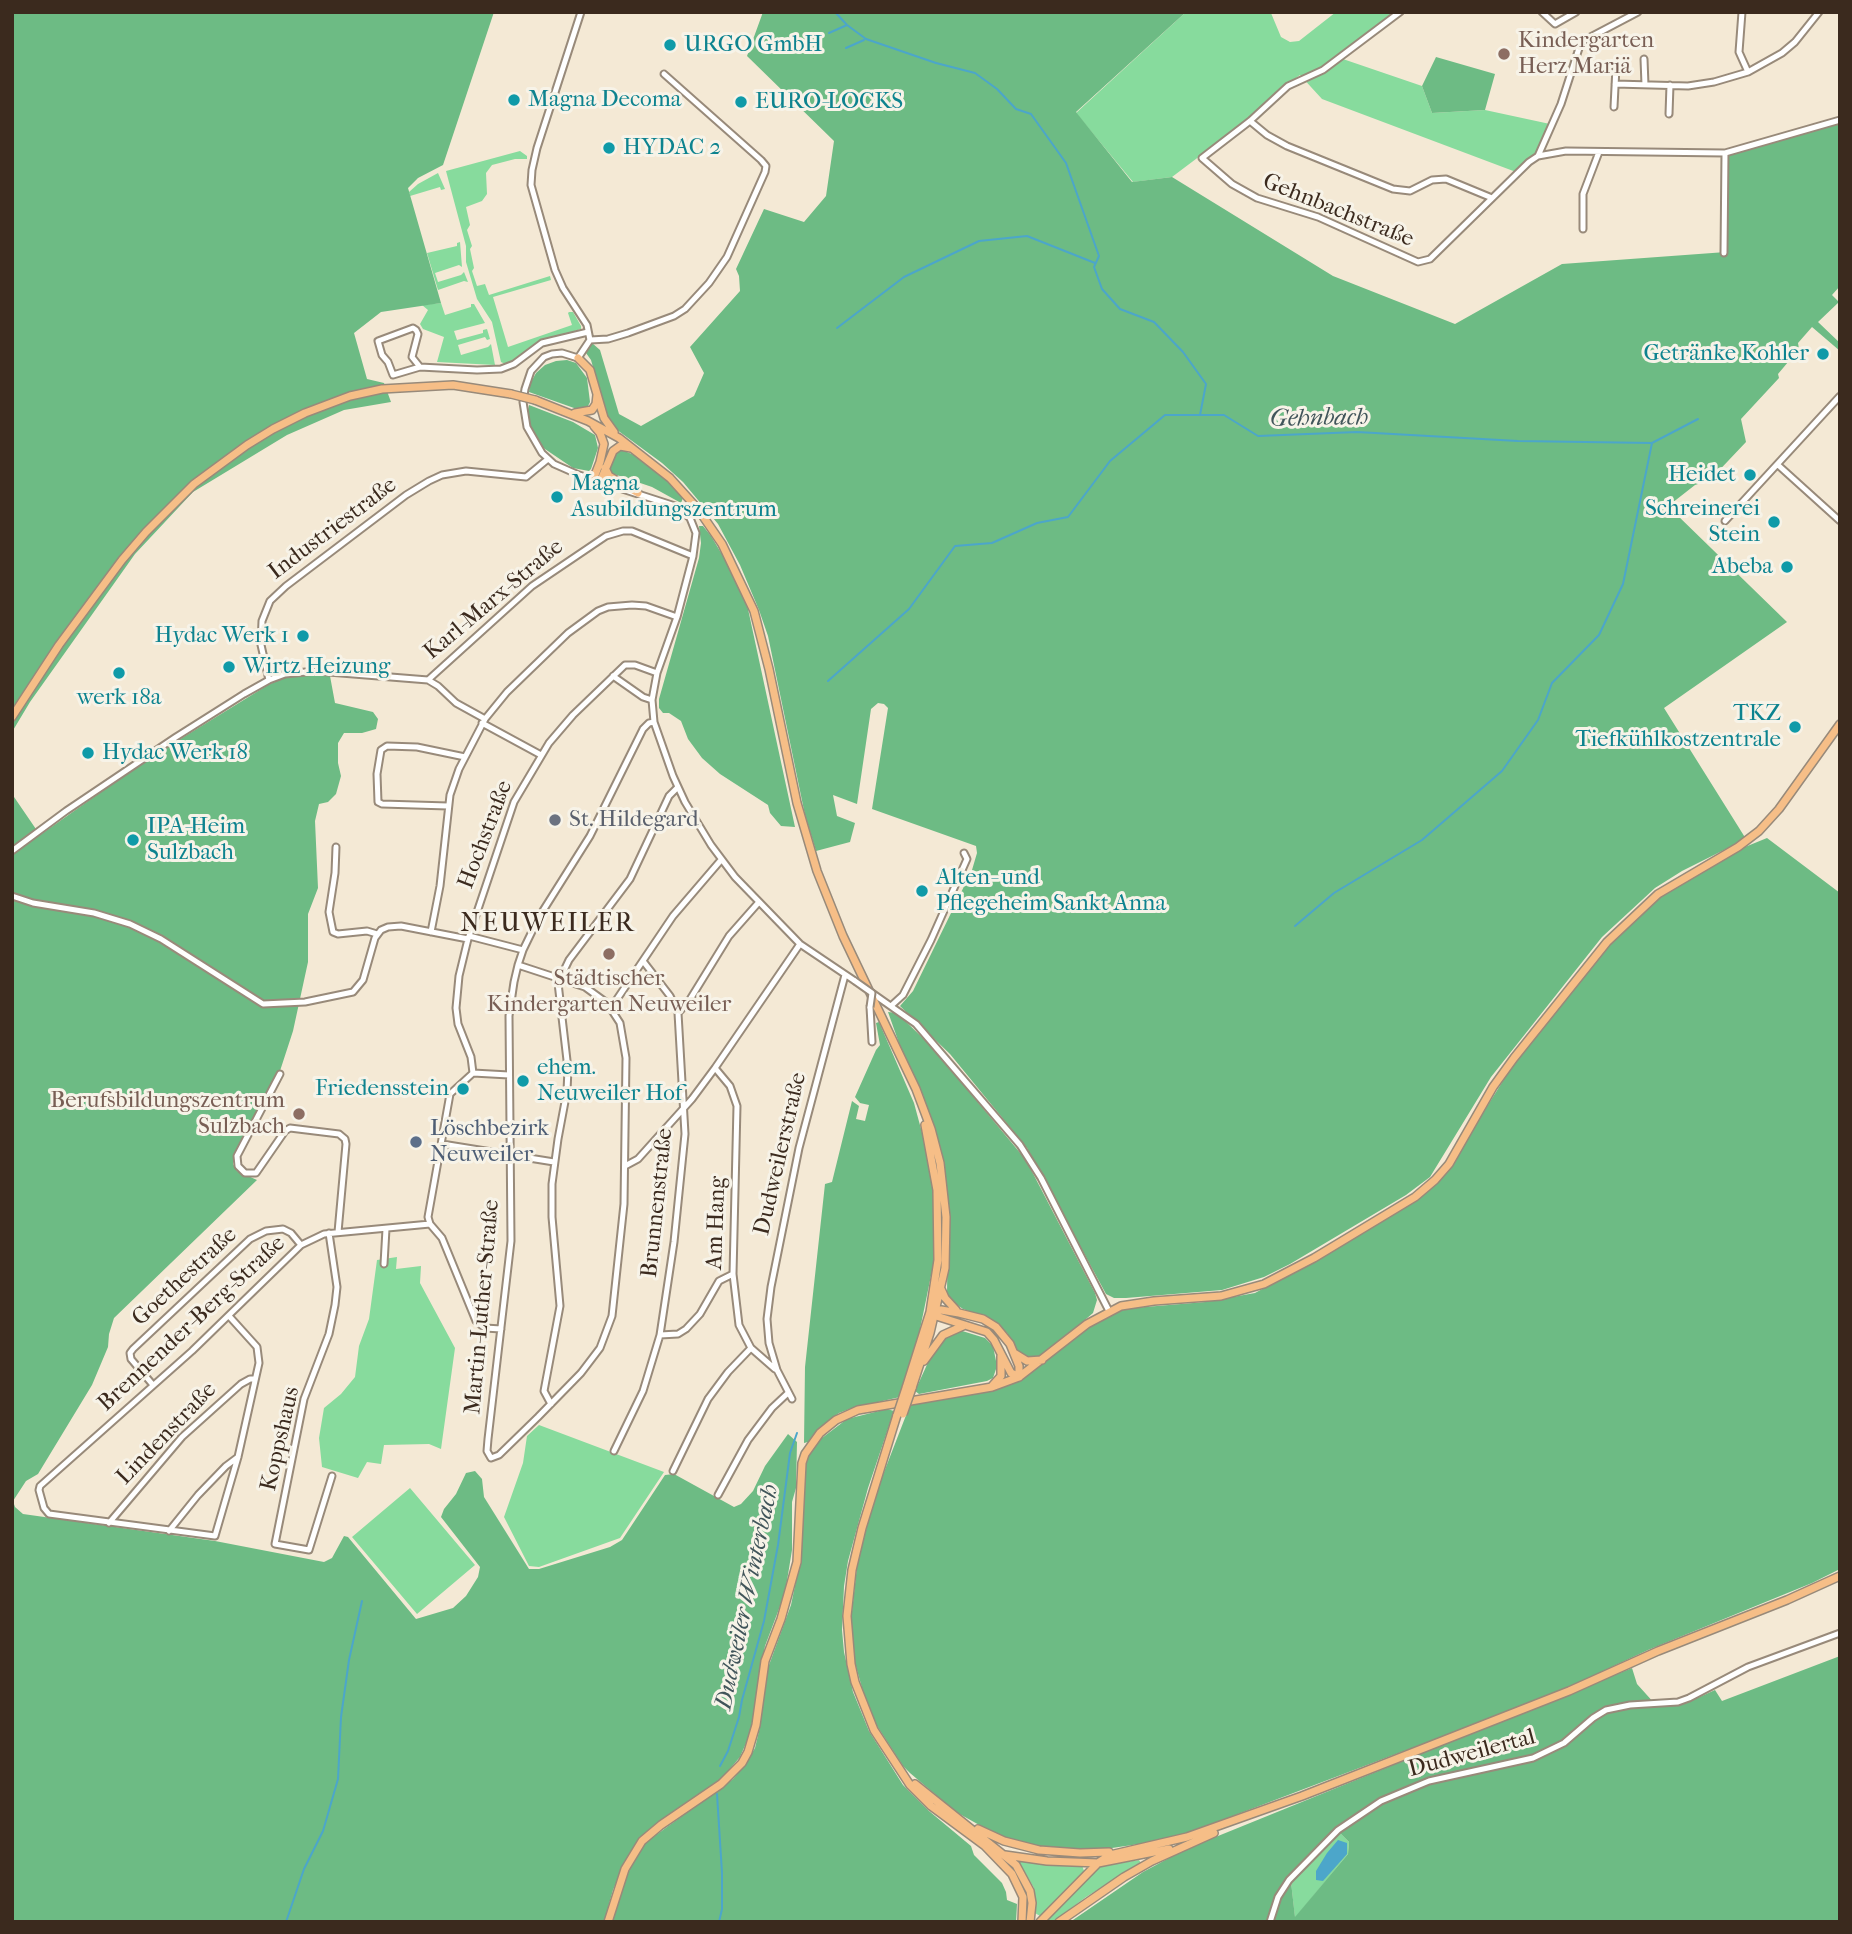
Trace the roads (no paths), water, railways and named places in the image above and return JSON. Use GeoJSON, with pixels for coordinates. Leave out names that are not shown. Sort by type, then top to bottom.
{"type":"FeatureCollection","features":[{"type":"Feature","properties":{"kind":"main road"},"geometry":{"type":"LineString","coordinates":[[578,358],[590,370],[606,422],[619,438]]}},
{"type":"Feature","properties":{"kind":"main road"},"geometry":{"type":"LineString","coordinates":[[12,718],[75,624],[130,551],[194,484],[247,445],[305,413],[350,396],[382,389],[453,385],[489,389],[535,400],[568,412],[619,438],[638,451],[670,478],[698,509],[722,544],[741,580],[763,643],[794,790],[817,871],[843,936],[916,1089],[934,1137],[944,1188],[946,1248],[941,1288],[916,1377]]}},
{"type":"Feature","properties":{"kind":"main road"},"geometry":{"type":"LineString","coordinates":[[568,412],[592,410],[596,404],[597,391]]}},
{"type":"Feature","properties":{"kind":"main road"},"geometry":{"type":"LineString","coordinates":[[588,421],[600,433],[604,444],[597,481]]}},
{"type":"Feature","properties":{"kind":"main road"},"geometry":{"type":"LineString","coordinates":[[597,481],[616,447],[624,446],[638,451]]}},
{"type":"Feature","properties":{"kind":"main road"},"geometry":{"type":"LineString","coordinates":[[606,468],[609,476],[638,493]]}},
{"type":"Feature","properties":{"kind":"main road"},"geometry":{"type":"LineString","coordinates":[[608,1922],[625,1869],[642,1841],[720,1784],[742,1763],[748,1752],[754,1732],[765,1661],[781,1619],[797,1562],[802,1463],[813,1442],[836,1420],[858,1410],[992,1387],[1019,1377],[1087,1324],[1109,1311],[1132,1304],[1211,1298],[1250,1289],[1282,1276],[1415,1197],[1449,1164],[1485,1100],[1514,1058],[1612,936],[1658,894],[1738,847],[1759,831],[1779,809],[1840,724]]}},
{"type":"Feature","properties":{"kind":"main road"},"geometry":{"type":"LineString","coordinates":[[916,1089],[930,1141],[938,1205],[934,1313],[856,1550],[847,1616],[851,1664],[860,1699],[874,1730],[920,1796],[985,1846],[1003,1863],[1019,1885],[1024,1904],[1022,1922]]}},
{"type":"Feature","properties":{"kind":"main road"},"geometry":{"type":"LineString","coordinates":[[941,1288],[948,1304],[959,1313]]}},
{"type":"Feature","properties":{"kind":"main road"},"geometry":{"type":"LineString","coordinates":[[934,1313],[959,1313],[983,1319],[996,1327],[1007,1338],[1014,1353],[1019,1366],[1019,1377]]}},
{"type":"Feature","properties":{"kind":"main road"},"geometry":{"type":"LineString","coordinates":[[934,1313],[987,1332],[1011,1373],[1019,1377]]}},
{"type":"Feature","properties":{"kind":"main road"},"geometry":{"type":"LineString","coordinates":[[909,1388],[939,1339],[947,1331],[968,1325]]}},
{"type":"Feature","properties":{"kind":"main road"},"geometry":{"type":"LineString","coordinates":[[992,1387],[1002,1373],[1000,1352]]}},
{"type":"Feature","properties":{"kind":"main road"},"geometry":{"type":"LineString","coordinates":[[1014,1353],[1027,1361],[1044,1360]]}},
{"type":"Feature","properties":{"kind":"main road"},"geometry":{"type":"LineString","coordinates":[[1059,1922],[1124,1877],[1183,1846],[1569,1691],[1669,1646],[1787,1600],[1840,1576]]}},
{"type":"Feature","properties":{"kind":"main road"},"geometry":{"type":"LineString","coordinates":[[900,1768],[933,1800],[1005,1855],[1024,1876],[1032,1903],[1030,1922]]}},
{"type":"Feature","properties":{"kind":"main road"},"geometry":{"type":"LineString","coordinates":[[1040,1922],[1098,1863],[1110,1855],[1187,1837],[1302,1796]]}},
{"type":"Feature","properties":{"kind":"main road"},"geometry":{"type":"LineString","coordinates":[[964,1822],[1004,1841],[1038,1850],[1080,1853],[1127,1851]]}},
{"type":"Feature","properties":{"kind":"main road"},"geometry":{"type":"LineString","coordinates":[[985,1846],[1005,1855],[1047,1861],[1098,1863],[1183,1846]]}},
{"type":"Feature","properties":{"kind":"street"},"geometry":{"type":"LineString","coordinates":[[581,12],[537,148],[531,170],[531,185],[555,270],[570,300],[583,317],[590,340],[578,358],[562,353],[552,354],[537,363],[528,378],[523,402],[525,419],[535,444],[548,459],[568,471],[675,506],[686,513],[694,525],[693,556],[677,618],[657,673],[652,701],[654,722],[678,787],[721,860],[759,902],[800,944],[916,1024],[1020,1145],[1041,1178],[1109,1311]]}},
{"type":"Feature","properties":{"kind":"street"},"geometry":{"type":"LineString","coordinates":[[1400,12],[1323,70],[1288,86],[1250,121],[1287,146],[1393,189],[1410,191],[1432,180],[1446,179],[1492,198]]}},
{"type":"Feature","properties":{"kind":"street"},"geometry":{"type":"LineString","coordinates":[[1542,12],[1555,24],[1576,12]]}},
{"type":"Feature","properties":{"kind":"street"},"geometry":{"type":"LineString","coordinates":[[1538,156],[1561,104],[1581,42],[1637,12]]}},
{"type":"Feature","properties":{"kind":"street"},"geometry":{"type":"LineString","coordinates":[[1742,12],[1740,52],[1748,72]]}},
{"type":"Feature","properties":{"kind":"street"},"geometry":{"type":"LineString","coordinates":[[1615,84],[1688,86],[1748,72],[1782,53],[1795,42],[1819,12]]}},
{"type":"Feature","properties":{"kind":"street"},"geometry":{"type":"LineString","coordinates":[[1644,59],[1645,85]]}},
{"type":"Feature","properties":{"kind":"street"},"geometry":{"type":"LineString","coordinates":[[1614,107],[1616,67]]}},
{"type":"Feature","properties":{"kind":"street"},"geometry":{"type":"LineString","coordinates":[[590,340],[608,339],[628,333],[674,316],[685,309],[709,283],[727,257],[765,172],[766,166],[761,160],[664,74]]}},
{"type":"Feature","properties":{"kind":"street"},"geometry":{"type":"LineString","coordinates":[[1669,114],[1670,85]]}},
{"type":"Feature","properties":{"kind":"street"},"geometry":{"type":"LineString","coordinates":[[1538,156],[1566,151],[1725,153],[1840,120]]}},
{"type":"Feature","properties":{"kind":"street","name":"Gehnbachstraße"},"geometry":{"type":"LineString","coordinates":[[1250,121],[1202,158],[1232,184],[1257,198],[1318,216],[1418,262],[1430,259],[1538,156]]}},
{"type":"Feature","properties":{"kind":"street"},"geometry":{"type":"LineString","coordinates":[[1583,229],[1583,194],[1599,152]]}},
{"type":"Feature","properties":{"kind":"street"},"geometry":{"type":"LineString","coordinates":[[1724,253],[1725,153]]}},
{"type":"Feature","properties":{"kind":"street"},"geometry":{"type":"LineString","coordinates":[[420,367],[412,357],[418,334],[413,328],[378,341],[393,375],[420,367],[501,369],[542,343],[588,332]]}},
{"type":"Feature","properties":{"kind":"street"},"geometry":{"type":"LineString","coordinates":[[1725,520],[1840,397]]}},
{"type":"Feature","properties":{"kind":"street","name":"Industriestraße"},"geometry":{"type":"LineString","coordinates":[[269,680],[261,645],[262,621],[271,601],[286,586],[406,495],[429,481],[442,475],[466,471],[526,477],[548,459]]}},
{"type":"Feature","properties":{"kind":"street"},"geometry":{"type":"LineString","coordinates":[[1778,465],[1840,521]]}},
{"type":"Feature","properties":{"kind":"street","name":"Karl-Marx-Straße"},"geometry":{"type":"LineString","coordinates":[[269,680],[316,671],[428,680],[532,586],[606,536],[632,531],[693,556]]}},
{"type":"Feature","properties":{"kind":"street"},"geometry":{"type":"LineString","coordinates":[[431,932],[440,886],[448,806],[454,782],[484,721],[507,692],[564,636],[597,611],[632,605],[657,610],[677,618]]}},
{"type":"Feature","properties":{"kind":"street"},"geometry":{"type":"LineString","coordinates":[[652,701],[613,676],[628,664],[657,673]]}},
{"type":"Feature","properties":{"kind":"street","name":"Hochstraße"},"geometry":{"type":"LineString","coordinates":[[473,1073],[473,1064],[458,1024],[456,1008],[459,976],[468,938],[510,812],[521,787],[541,755],[564,725],[613,676]]}},
{"type":"Feature","properties":{"kind":"street"},"geometry":{"type":"LineString","coordinates":[[12,851],[117,776],[269,680]]}},
{"type":"Feature","properties":{"kind":"street"},"geometry":{"type":"LineString","coordinates":[[428,680],[456,703],[541,755]]}},
{"type":"Feature","properties":{"kind":"street","name":"Martin-Luther-Straße"},"geometry":{"type":"LineString","coordinates":[[551,1404],[499,1455],[491,1458],[488,1439],[509,1264],[509,1016],[518,965],[539,917],[575,862],[607,805],[643,729],[654,722]]}},
{"type":"Feature","properties":{"kind":"street"},"geometry":{"type":"LineString","coordinates":[[448,806],[378,802],[377,774],[382,750],[387,746],[417,747],[465,757]]}},
{"type":"Feature","properties":{"kind":"street"},"geometry":{"type":"LineString","coordinates":[[518,965],[560,977],[596,993],[611,1008],[620,1023],[626,1046],[622,1224],[610,1325],[592,1360],[551,1404],[544,1391],[560,1306],[552,1217],[554,1162],[565,1108],[568,1069],[558,995],[560,977],[569,960],[630,879],[669,796],[678,787]]}},
{"type":"Feature","properties":{"kind":"street"},"geometry":{"type":"LineString","coordinates":[[336,847],[329,912],[332,932],[338,934],[368,931],[377,934],[394,926],[523,950]]}},
{"type":"Feature","properties":{"kind":"street"},"geometry":{"type":"LineString","coordinates":[[892,1005],[903,995],[931,940],[967,859],[964,853]]}},
{"type":"Feature","properties":{"kind":"street"},"geometry":{"type":"LineString","coordinates":[[611,1008],[680,906],[721,860]]}},
{"type":"Feature","properties":{"kind":"street"},"geometry":{"type":"LineString","coordinates":[[12,896],[33,903],[94,913],[130,924],[161,939],[263,1004],[305,1002],[353,992],[363,980],[377,934]]}},
{"type":"Feature","properties":{"kind":"street"},"geometry":{"type":"LineString","coordinates":[[678,1013],[689,1001],[729,936],[759,902]]}},
{"type":"Feature","properties":{"kind":"street"},"geometry":{"type":"LineString","coordinates":[[625,1166],[634,1163],[683,1109],[715,1068],[800,944]]}},
{"type":"Feature","properties":{"kind":"street","name":"Brunnenstraße"},"geometry":{"type":"LineString","coordinates":[[614,1451],[643,1391],[660,1335],[685,1134],[678,1013],[670,996],[643,961]]}},
{"type":"Feature","properties":{"kind":"street","name":"Dudweilerstraße"},"geometry":{"type":"LineString","coordinates":[[792,1399],[777,1370],[769,1343],[767,1319],[771,1287],[799,1148],[845,975]]}},
{"type":"Feature","properties":{"kind":"street"},"geometry":{"type":"LineString","coordinates":[[872,993],[872,1041]]}},
{"type":"Feature","properties":{"kind":"street","name":"Am Hang"},"geometry":{"type":"LineString","coordinates":[[715,1068],[730,1086],[737,1106],[733,1274],[739,1325],[753,1350],[777,1370]]}},
{"type":"Feature","properties":{"kind":"street"},"geometry":{"type":"LineString","coordinates":[[501,1329],[485,1328],[476,1321],[442,1238],[430,1224],[428,1217],[450,1094],[473,1073],[509,1075]]}},
{"type":"Feature","properties":{"kind":"street"},"geometry":{"type":"LineString","coordinates":[[280,1074],[237,1156],[238,1166],[245,1173],[256,1173],[285,1131],[290,1128],[343,1136],[346,1144],[338,1232]]}},
{"type":"Feature","properties":{"kind":"street"},"geometry":{"type":"LineString","coordinates":[[442,1144],[554,1162]]}},
{"type":"Feature","properties":{"kind":"street","name":"Brennender-Berg-Straße"},"geometry":{"type":"LineString","coordinates":[[109,1523],[49,1514],[44,1508],[40,1486],[229,1316],[302,1245],[329,1233],[430,1224]]}},
{"type":"Feature","properties":{"kind":"street","name":"Goethestraße"},"geometry":{"type":"LineString","coordinates":[[153,1385],[131,1359],[130,1353],[250,1239],[266,1231],[282,1229],[291,1233],[302,1245]]}},
{"type":"Feature","properties":{"kind":"street"},"geometry":{"type":"LineString","coordinates":[[384,1264],[386,1229]]}},
{"type":"Feature","properties":{"kind":"street","name":"Koppshaus"},"geometry":{"type":"LineString","coordinates":[[329,1233],[337,1287],[330,1334],[304,1399],[275,1544],[309,1550],[331,1476]]}},
{"type":"Feature","properties":{"kind":"street"},"geometry":{"type":"LineString","coordinates":[[660,1335],[678,1334],[686,1329],[700,1314],[719,1281],[733,1274]]}},
{"type":"Feature","properties":{"kind":"street"},"geometry":{"type":"LineString","coordinates":[[109,1523],[215,1536],[238,1457],[259,1363],[257,1347],[229,1316]]}},
{"type":"Feature","properties":{"kind":"street"},"geometry":{"type":"LineString","coordinates":[[673,1471],[708,1399],[728,1372],[753,1350],[769,1343]]}},
{"type":"Feature","properties":{"kind":"street","name":"Lindenstraße"},"geometry":{"type":"LineString","coordinates":[[109,1523],[182,1437],[242,1384],[255,1378]]}},
{"type":"Feature","properties":{"kind":"street"},"geometry":{"type":"LineString","coordinates":[[718,1495],[752,1434],[788,1392]]}},
{"type":"Feature","properties":{"kind":"street"},"geometry":{"type":"LineString","coordinates":[[169,1531],[207,1485],[238,1457]]}},
{"type":"Feature","properties":{"kind":"street","name":"Dudweilertal"},"geometry":{"type":"LineString","coordinates":[[1270,1922],[1278,1897],[1289,1880],[1338,1830],[1381,1801],[1414,1786],[1441,1778],[1533,1758],[1564,1743],[1606,1710],[1689,1698],[1748,1667],[1840,1633]]}},
{"type":"Feature","properties":{"kind":"water"},"geometry":{"type":"Polygon","coordinates":[[[1338,1840],[1347,1843],[1347,1854],[1323,1881],[1316,1880],[1316,1871],[1338,1840]]]}},
{"type":"Feature","properties":{"kind":"waterway","name":"Gehnbach"},"geometry":{"type":"LineString","coordinates":[[835,12],[866,39],[975,73],[997,89],[1016,109],[1031,114],[1066,163],[1099,256],[1094,267],[1102,289],[1120,309],[1154,322],[1183,352],[1206,384],[1200,415],[1224,415],[1258,436],[1357,432],[1518,441],[1652,443],[1698,419]]}},
{"type":"Feature","properties":{"kind":"waterway"},"geometry":{"type":"LineString","coordinates":[[829,33],[847,25]]}},
{"type":"Feature","properties":{"kind":"waterway"},"geometry":{"type":"LineString","coordinates":[[846,48],[864,40]]}},
{"type":"Feature","properties":{"kind":"waterway"},"geometry":{"type":"LineString","coordinates":[[837,328],[904,277],[979,241],[1027,236],[1095,263]]}},
{"type":"Feature","properties":{"kind":"waterway"},"geometry":{"type":"LineString","coordinates":[[828,681],[909,609],[955,546],[992,543],[1037,523],[1068,517],[1110,461],[1165,415],[1200,415]]}},
{"type":"Feature","properties":{"kind":"waterway"},"geometry":{"type":"LineString","coordinates":[[1295,926],[1334,893],[1422,840],[1502,771],[1538,720],[1552,683],[1599,635],[1623,584],[1652,443]]}},
{"type":"Feature","properties":{"kind":"waterway","name":"Dudweiler Winterbach"},"geometry":{"type":"LineString","coordinates":[[720,1766],[739,1717],[764,1621],[778,1545],[790,1453],[797,1433]]}},
{"type":"Feature","properties":{"kind":"waterway"},"geometry":{"type":"LineString","coordinates":[[286,1922],[304,1869],[323,1831],[338,1779],[341,1717],[349,1660],[362,1601]]}},
{"type":"Feature","properties":{"kind":"waterway","name":"Dudweiler Winterbach"},"geometry":{"type":"LineString","coordinates":[[717,1794],[722,1873],[722,1909],[719,1922]]}},
{"type":"Feature","properties":{"kind":"place","name":"URGO GmbH"},"geometry":{"type":"Point","coordinates":[670,45]}},
{"type":"Feature","properties":{"kind":"place","name":"Kindergarten Herz Mariä"},"geometry":{"type":"Point","coordinates":[1504,54]}},
{"type":"Feature","properties":{"kind":"place","name":"Magna Decoma"},"geometry":{"type":"Point","coordinates":[514,100]}},
{"type":"Feature","properties":{"kind":"place","name":"EURO-LOCKS"},"geometry":{"type":"Point","coordinates":[741,102]}},
{"type":"Feature","properties":{"kind":"place","name":"HYDAC 2"},"geometry":{"type":"Point","coordinates":[609,148]}},
{"type":"Feature","properties":{"kind":"place","name":"Getränke Kohler"},"geometry":{"type":"Point","coordinates":[1823,354]}},
{"type":"Feature","properties":{"kind":"place","name":"Heidet"},"geometry":{"type":"Point","coordinates":[1750,475]}},
{"type":"Feature","properties":{"kind":"place","name":"Magna Asubildungszentrum"},"geometry":{"type":"Point","coordinates":[557,497]}},
{"type":"Feature","properties":{"kind":"place","name":"Schreinerei Stein"},"geometry":{"type":"Point","coordinates":[1774,522]}},
{"type":"Feature","properties":{"kind":"place","name":"Abeba"},"geometry":{"type":"Point","coordinates":[1787,567]}},
{"type":"Feature","properties":{"kind":"place","name":"Hydac Werk 1"},"geometry":{"type":"Point","coordinates":[303,636]}},
{"type":"Feature","properties":{"kind":"place","name":"Wirtz Heizung"},"geometry":{"type":"Point","coordinates":[229,667]}},
{"type":"Feature","properties":{"kind":"place","name":"werk 18a"},"geometry":{"type":"Point","coordinates":[119,673]}},
{"type":"Feature","properties":{"kind":"place","name":"TKZ Tiefkühlkostzentrale"},"geometry":{"type":"Point","coordinates":[1795,727]}},
{"type":"Feature","properties":{"kind":"place","name":"Hydac Werk 18"},"geometry":{"type":"Point","coordinates":[88,753]}},
{"type":"Feature","properties":{"kind":"place","name":"St. Hildegard"},"geometry":{"type":"Point","coordinates":[555,820]}},
{"type":"Feature","properties":{"kind":"place","name":"IPA-Heim Sulzbach"},"geometry":{"type":"Point","coordinates":[133,840]}},
{"type":"Feature","properties":{"kind":"place","name":"Alten- und Pflegeheim Sankt Anna"},"geometry":{"type":"Point","coordinates":[922,891]}},
{"type":"Feature","properties":{"kind":"place","name":"Städtischer Kindergarten Neuweiler"},"geometry":{"type":"Point","coordinates":[609,954]}},
{"type":"Feature","properties":{"kind":"place","name":"ehem. Neuweiler Hof"},"geometry":{"type":"Point","coordinates":[523,1081]}},
{"type":"Feature","properties":{"kind":"place","name":"Friedensstein"},"geometry":{"type":"Point","coordinates":[463,1089]}},
{"type":"Feature","properties":{"kind":"place","name":"Berufsbildungszentrum Sulzbach"},"geometry":{"type":"Point","coordinates":[299,1114]}},
{"type":"Feature","properties":{"kind":"place","name":"Löschbezirk Neuweiler"},"geometry":{"type":"Point","coordinates":[416,1142]}},
{"type":"Feature","properties":{"kind":"district","name":"NEUWEILER"},"geometry":{"type":"Point","coordinates":[548,925]}}]}
